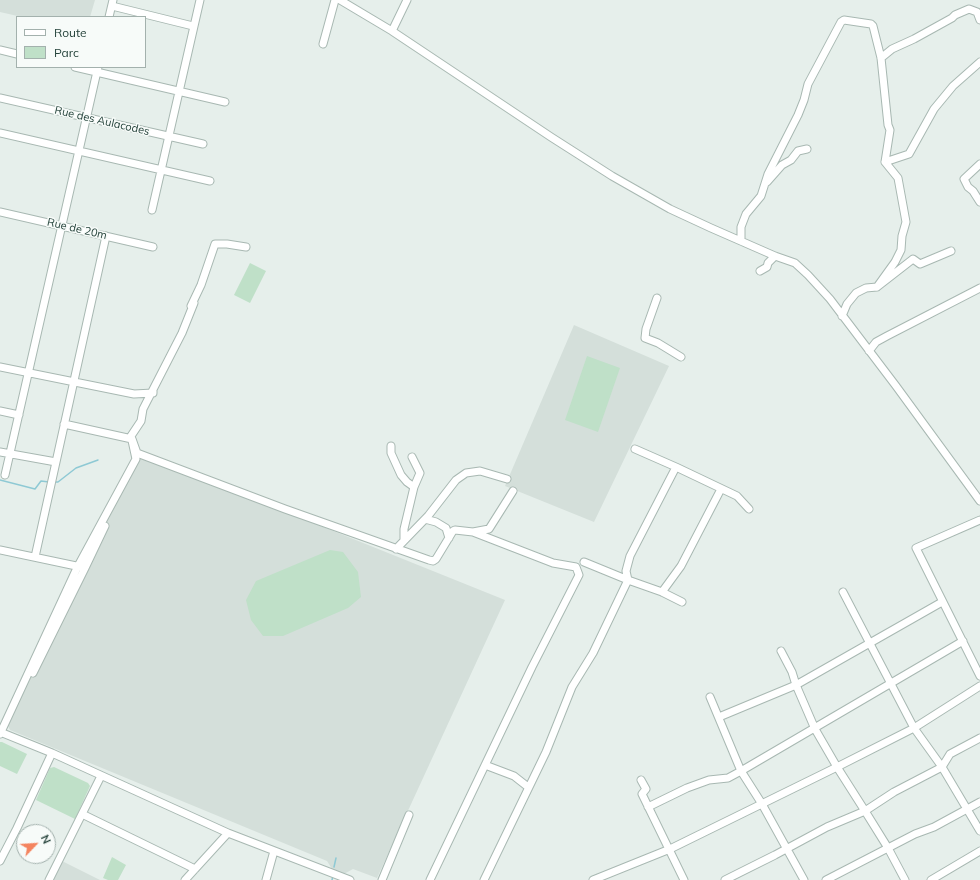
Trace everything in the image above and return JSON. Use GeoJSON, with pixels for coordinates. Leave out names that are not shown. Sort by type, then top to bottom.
{"type":"FeatureCollection","features":[{"type":"Feature","properties":{"kind":"street"},"geometry":{"type":"LineString","coordinates":[[152,210],[200,0]]}},
{"type":"Feature","properties":{"kind":"street"},"geometry":{"type":"LineString","coordinates":[[323,44],[335,0]]}},
{"type":"Feature","properties":{"kind":"street"},"geometry":{"type":"LineString","coordinates":[[340,0],[392,31],[612,176],[670,209],[775,256],[795,263],[830,299],[980,501]]}},
{"type":"Feature","properties":{"kind":"street"},"geometry":{"type":"LineString","coordinates":[[392,31],[407,0]]}},
{"type":"Feature","properties":{"kind":"street"},"geometry":{"type":"LineString","coordinates":[[109,16],[112,3],[194,26]]}},
{"type":"Feature","properties":{"kind":"street"},"geometry":{"type":"LineString","coordinates":[[881,58],[892,49],[914,39],[955,15],[969,9],[978,12],[980,20]]}},
{"type":"Feature","properties":{"kind":"street"},"geometry":{"type":"LineString","coordinates":[[741,241],[741,227],[746,214],[761,196],[764,185],[777,155],[800,110],[808,84],[842,20],[872,24],[881,58],[888,125],[890,130],[885,162],[898,178],[906,222],[902,236],[901,250],[895,262],[877,287]]}},
{"type":"Feature","properties":{"kind":"street"},"geometry":{"type":"LineString","coordinates":[[0,50],[16,54]]}},
{"type":"Feature","properties":{"kind":"street"},"geometry":{"type":"LineString","coordinates":[[885,162],[909,154],[934,109],[953,86],[980,62]]}},
{"type":"Feature","properties":{"kind":"street"},"geometry":{"type":"LineString","coordinates":[[86,68],[97,69],[226,102]]}},
{"type":"Feature","properties":{"kind":"street"},"geometry":{"type":"LineString","coordinates":[[5,475],[97,69]]}},
{"type":"Feature","properties":{"kind":"street","name":"Rue des Aulacodes"},"geometry":{"type":"LineString","coordinates":[[0,98],[203,144]]}},
{"type":"Feature","properties":{"kind":"street"},"geometry":{"type":"LineString","coordinates":[[0,133],[210,181]]}},
{"type":"Feature","properties":{"kind":"street"},"geometry":{"type":"LineString","coordinates":[[764,185],[782,165],[792,160],[798,152],[807,150]]}},
{"type":"Feature","properties":{"kind":"street"},"geometry":{"type":"LineString","coordinates":[[980,164],[964,179],[968,187],[980,202]]}},
{"type":"Feature","properties":{"kind":"street","name":"Rue de 20m"},"geometry":{"type":"LineString","coordinates":[[0,212],[153,247]]}},
{"type":"Feature","properties":{"kind":"street"},"geometry":{"type":"LineString","coordinates":[[35,557],[106,236]]}},
{"type":"Feature","properties":{"kind":"street"},"geometry":{"type":"LineString","coordinates":[[0,367],[134,394],[152,393],[168,354],[199,290],[216,244],[246,247]]}},
{"type":"Feature","properties":{"kind":"street"},"geometry":{"type":"LineString","coordinates":[[842,316],[847,304],[856,293],[866,288],[877,287],[914,260],[920,264],[951,251]]}},
{"type":"Feature","properties":{"kind":"street"},"geometry":{"type":"LineString","coordinates":[[760,271],[766,267],[775,256]]}},
{"type":"Feature","properties":{"kind":"street"},"geometry":{"type":"LineString","coordinates":[[869,351],[876,342],[980,288]]}},
{"type":"Feature","properties":{"kind":"street"},"geometry":{"type":"LineString","coordinates":[[657,298],[646,329],[645,338],[665,347],[681,357]]}},
{"type":"Feature","properties":{"kind":"street"},"geometry":{"type":"LineString","coordinates":[[1,735],[77,568],[136,460],[131,436],[141,421],[143,410],[182,333],[194,303]]}},
{"type":"Feature","properties":{"kind":"street"},"geometry":{"type":"LineString","coordinates":[[0,411],[19,415]]}},
{"type":"Feature","properties":{"kind":"street"},"geometry":{"type":"LineString","coordinates":[[64,424],[132,439],[138,452],[396,549],[433,560],[436,559],[449,538],[456,530],[473,532],[553,563],[576,567],[579,575],[430,880]]}},
{"type":"Feature","properties":{"kind":"street"},"geometry":{"type":"LineString","coordinates":[[391,446],[391,453],[400,475],[414,487]]}},
{"type":"Feature","properties":{"kind":"street"},"geometry":{"type":"LineString","coordinates":[[635,449],[737,496],[749,509]]}},
{"type":"Feature","properties":{"kind":"street"},"geometry":{"type":"LineString","coordinates":[[0,452],[56,462]]}},
{"type":"Feature","properties":{"kind":"street"},"geometry":{"type":"LineString","coordinates":[[1,735],[85,568],[138,452]]}},
{"type":"Feature","properties":{"kind":"street"},"geometry":{"type":"LineString","coordinates":[[404,540],[404,528],[414,487],[420,473],[412,457]]}},
{"type":"Feature","properties":{"kind":"street"},"geometry":{"type":"LineString","coordinates":[[484,880],[546,752],[572,687],[593,654],[628,580],[626,571],[630,556],[676,467]]}},
{"type":"Feature","properties":{"kind":"street"},"geometry":{"type":"LineString","coordinates":[[396,549],[425,519],[456,480],[466,473],[480,472],[507,479]]}},
{"type":"Feature","properties":{"kind":"street"},"geometry":{"type":"LineString","coordinates":[[662,592],[681,566],[721,489]]}},
{"type":"Feature","properties":{"kind":"street"},"geometry":{"type":"LineString","coordinates":[[473,532],[489,529],[513,491]]}},
{"type":"Feature","properties":{"kind":"street"},"geometry":{"type":"LineString","coordinates":[[425,519],[436,522],[446,528],[449,538]]}},
{"type":"Feature","properties":{"kind":"street"},"geometry":{"type":"LineString","coordinates":[[980,520],[916,548],[980,676]]}},
{"type":"Feature","properties":{"kind":"street"},"geometry":{"type":"LineString","coordinates":[[0,551],[85,568]]}},
{"type":"Feature","properties":{"kind":"street"},"geometry":{"type":"LineString","coordinates":[[35,557],[77,568]]}},
{"type":"Feature","properties":{"kind":"street"},"geometry":{"type":"LineString","coordinates":[[584,562],[662,592],[682,602]]}},
{"type":"Feature","properties":{"kind":"street"},"geometry":{"type":"LineString","coordinates":[[843,592],[914,728],[942,767],[980,831]]}},
{"type":"Feature","properties":{"kind":"street"},"geometry":{"type":"LineString","coordinates":[[719,717],[796,685],[942,602]]}},
{"type":"Feature","properties":{"kind":"street"},"geometry":{"type":"LineString","coordinates":[[648,807],[687,788],[709,780],[728,778],[815,729],[963,641]]}},
{"type":"Feature","properties":{"kind":"street"},"geometry":{"type":"LineString","coordinates":[[781,651],[792,672],[815,729],[837,767],[866,811],[905,880]]}},
{"type":"Feature","properties":{"kind":"street"},"geometry":{"type":"LineString","coordinates":[[593,880],[670,849],[837,767],[914,728],[980,686]]}},
{"type":"Feature","properties":{"kind":"street"},"geometry":{"type":"LineString","coordinates":[[710,697],[741,771],[762,804],[786,850],[804,880]]}},
{"type":"Feature","properties":{"kind":"street"},"geometry":{"type":"LineString","coordinates":[[1,735],[52,753],[228,833],[350,880]]}},
{"type":"Feature","properties":{"kind":"street"},"geometry":{"type":"LineString","coordinates":[[725,880],[786,850],[827,827],[866,811],[894,792],[942,767],[950,754],[980,738]]}},
{"type":"Feature","properties":{"kind":"street"},"geometry":{"type":"LineString","coordinates":[[0,861],[52,753]]}},
{"type":"Feature","properties":{"kind":"street"},"geometry":{"type":"LineString","coordinates":[[485,765],[514,776],[528,787]]}},
{"type":"Feature","properties":{"kind":"street"},"geometry":{"type":"LineString","coordinates":[[49,880],[101,776]]}},
{"type":"Feature","properties":{"kind":"street"},"geometry":{"type":"LineString","coordinates":[[641,780],[646,789],[642,794],[684,880]]}},
{"type":"Feature","properties":{"kind":"street"},"geometry":{"type":"LineString","coordinates":[[826,880],[915,834],[934,827],[980,802]]}},
{"type":"Feature","properties":{"kind":"street"},"geometry":{"type":"LineString","coordinates":[[82,814],[195,869]]}},
{"type":"Feature","properties":{"kind":"street"},"geometry":{"type":"LineString","coordinates":[[382,880],[409,815]]}},
{"type":"Feature","properties":{"kind":"street"},"geometry":{"type":"LineString","coordinates":[[186,880],[228,833]]}},
{"type":"Feature","properties":{"kind":"street"},"geometry":{"type":"LineString","coordinates":[[266,880],[274,851]]}},
{"type":"Feature","properties":{"kind":"street"},"geometry":{"type":"LineString","coordinates":[[931,880],[980,851]]}},
{"type":"Feature","properties":{"kind":"shaded area"},"geometry":{"type":"Polygon","coordinates":[[[0,0],[95,0],[90,16],[18,16],[0,12],[0,0]]]}},
{"type":"Feature","properties":{"kind":"shaded area"},"geometry":{"type":"Polygon","coordinates":[[[574,325],[669,366],[594,522],[505,486],[574,325]]]}},
{"type":"Feature","properties":{"kind":"shaded area"},"geometry":{"type":"Polygon","coordinates":[[[137,452],[505,600],[377,878],[353,869],[342,875],[334,872],[327,861],[10,730],[7,724],[137,452]]]}},
{"type":"Feature","properties":{"kind":"shaded area"},"geometry":{"type":"Polygon","coordinates":[[[60,860],[100,880],[50,880],[60,860]]]}},
{"type":"Feature","properties":{"kind":"green space"},"geometry":{"type":"Polygon","coordinates":[[[250,263],[266,271],[250,303],[234,295],[250,263]]]}},
{"type":"Feature","properties":{"kind":"green space"},"geometry":{"type":"Polygon","coordinates":[[[587,356],[620,368],[598,432],[565,420],[587,356]]]}},
{"type":"Feature","properties":{"kind":"green space"},"geometry":{"type":"Polygon","coordinates":[[[330,550],[343,552],[358,572],[361,597],[348,608],[283,636],[263,636],[251,620],[246,600],[256,581],[330,550]]]}},
{"type":"Feature","properties":{"kind":"green space"},"geometry":{"type":"Polygon","coordinates":[[[0,742],[27,754],[17,774],[0,766],[0,742]]]}},
{"type":"Feature","properties":{"kind":"green space"},"geometry":{"type":"Polygon","coordinates":[[[54,767],[88,783],[90,786],[75,819],[36,800],[50,768],[54,767]]]}},
{"type":"Feature","properties":{"kind":"green space"},"geometry":{"type":"Polygon","coordinates":[[[112,857],[126,865],[118,880],[108,880],[103,878],[112,857]]]}},
{"type":"Feature","properties":{"kind":"waterway"},"geometry":{"type":"LineString","coordinates":[[54,482],[58,482],[76,468],[98,460]]}},
{"type":"Feature","properties":{"kind":"waterway"},"geometry":{"type":"LineString","coordinates":[[0,480],[35,489],[41,481],[49,482]]}},
{"type":"Feature","properties":{"kind":"waterway"},"geometry":{"type":"LineString","coordinates":[[334,867],[336,858]]}},
{"type":"Feature","properties":{"kind":"waterway"},"geometry":{"type":"LineString","coordinates":[[332,880],[333,876]]}}]}
